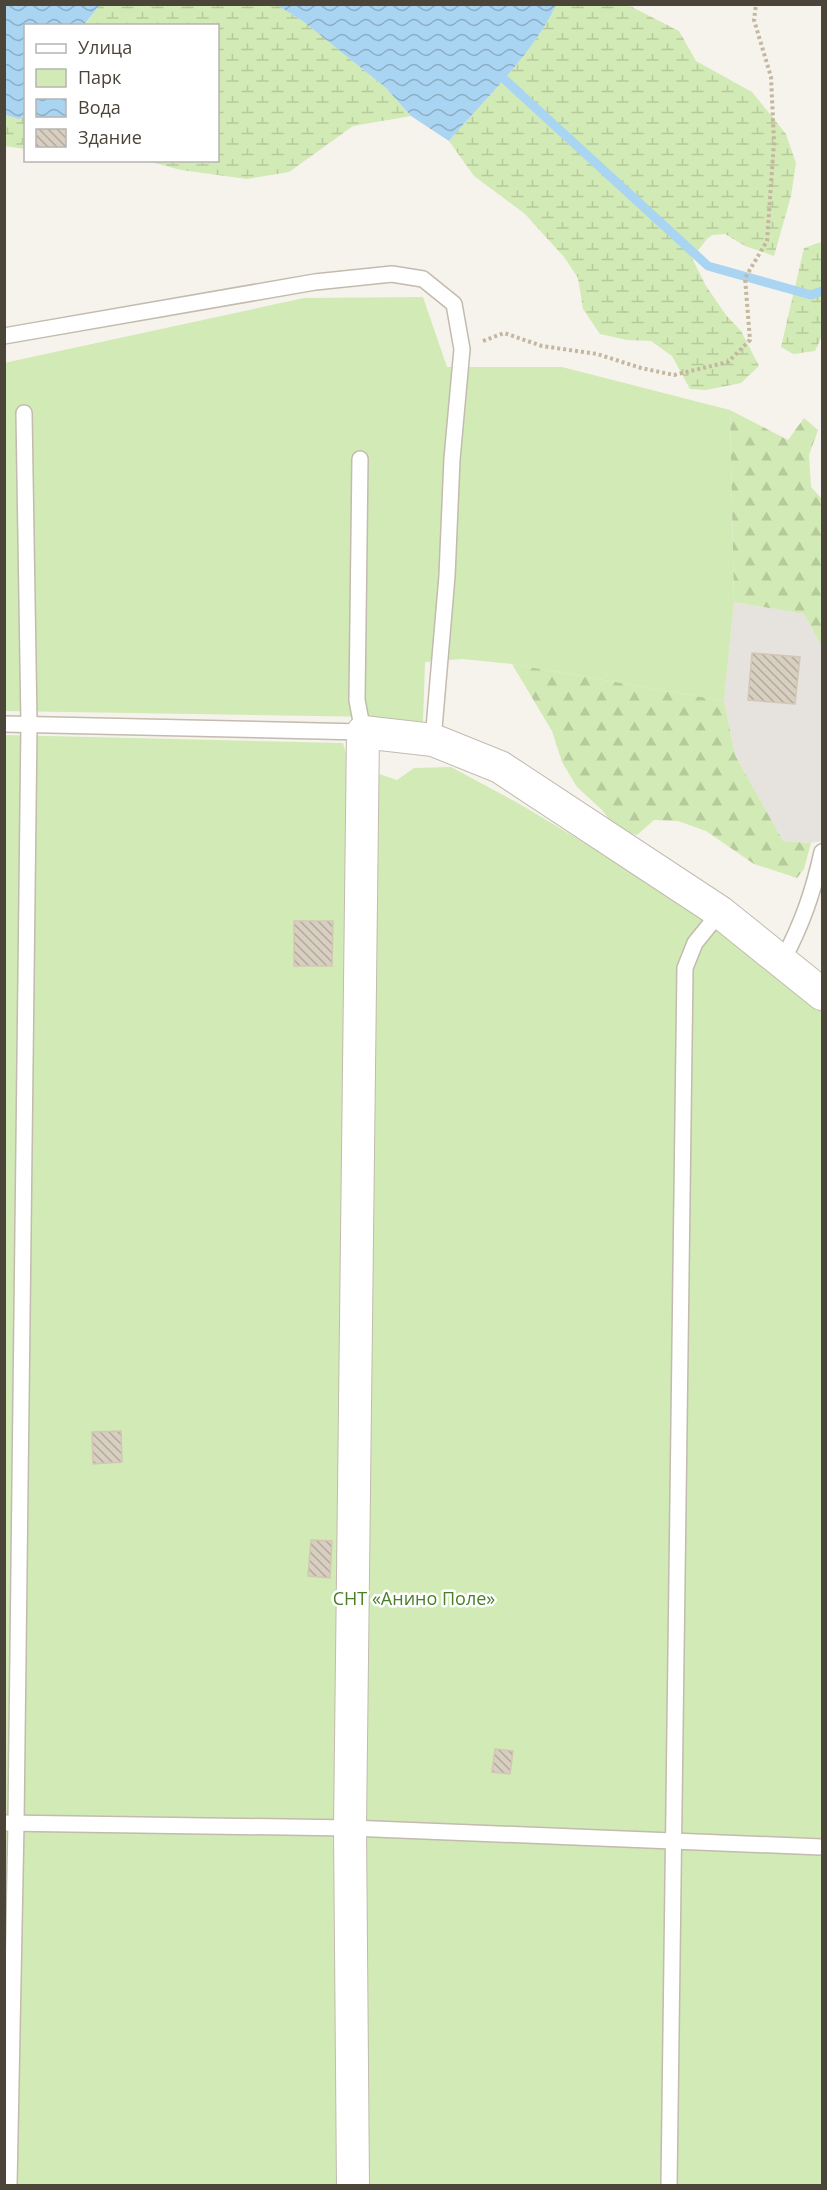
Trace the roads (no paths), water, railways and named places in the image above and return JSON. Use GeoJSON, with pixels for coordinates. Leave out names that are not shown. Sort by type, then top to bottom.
{"type":"FeatureCollection","features":[{"type":"Feature","properties":{"kind":"street"},"geometry":{"type":"LineString","coordinates":[[353,2186],[350,1828],[363,732],[433,740],[500,767],[720,912],[822,994]]}},
{"type":"Feature","properties":{"kind":"lane"},"geometry":{"type":"LineString","coordinates":[[4,336],[315,282],[392,274],[423,279],[454,304],[462,350],[452,459],[447,576],[433,740]]}},
{"type":"Feature","properties":{"kind":"lane"},"geometry":{"type":"LineString","coordinates":[[9,2186],[10,1823],[29,724],[24,413]]}},
{"type":"Feature","properties":{"kind":"lane"},"geometry":{"type":"LineString","coordinates":[[4,724],[363,732],[357,700],[360,459]]}},
{"type":"Feature","properties":{"kind":"lane"},"geometry":{"type":"LineString","coordinates":[[782,962],[800,928],[813,890],[822,852]]}},
{"type":"Feature","properties":{"kind":"lane"},"geometry":{"type":"LineString","coordinates":[[669,2186],[685,968],[695,943],[720,912]]}},
{"type":"Feature","properties":{"kind":"lane"},"geometry":{"type":"LineString","coordinates":[[10,1823],[350,1828],[822,1847]]}},
{"type":"Feature","properties":{"kind":"water"},"geometry":{"type":"Polygon","coordinates":[[[4,5],[100,5],[85,24],[24,24],[24,116],[19,119],[5,115],[4,5]]]}},
{"type":"Feature","properties":{"kind":"water"},"geometry":{"type":"Polygon","coordinates":[[[277,5],[556,5],[547,23],[522,58],[449,141],[411,116],[386,88],[304,22],[277,5]]]}},
{"type":"Feature","properties":{"kind":"waterway"},"geometry":{"type":"LineString","coordinates":[[503,78],[708,266],[811,295],[822,291]]}},
{"type":"Feature","properties":{"kind":"park label","name":"СНТ «Анино Поле»"},"geometry":{"type":"Point","coordinates":[414,1599]}}]}
